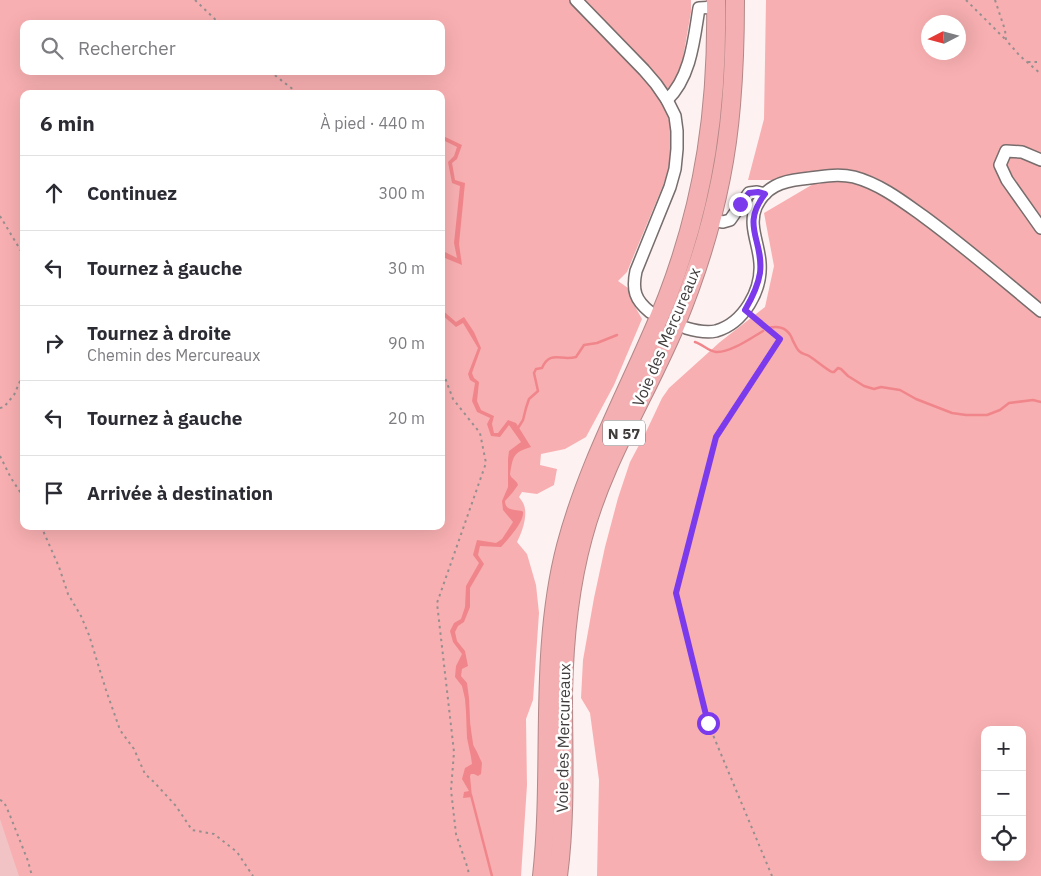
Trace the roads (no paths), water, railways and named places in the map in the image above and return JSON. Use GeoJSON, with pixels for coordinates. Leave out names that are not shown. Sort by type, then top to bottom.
{"type":"FeatureCollection","features":[{"type":"Feature","properties":{"kind":"highway","name":"Voie des Mercureaux"},"geometry":{"type":"LineString","coordinates":[[558,876],[563,807],[564,657],[569,604],[575,569],[601,485],[676,324],[696,270],[711,220],[720,181],[730,115],[734,61],[735,0]]}},
{"type":"Feature","properties":{"kind":"highway","name":"Voie des Mercureaux"},"geometry":{"type":"LineString","coordinates":[[542,876],[547,815],[551,638],[562,566],[570,531],[581,497],[666,300],[690,230],[699,195],[711,123],[716,60],[716,4]]}},
{"type":"Feature","properties":{"kind":"street"},"geometry":{"type":"LineString","coordinates":[[576,0],[656,84],[675,116],[677,131],[675,169],[670,187],[636,271],[634,281],[634,290],[637,298],[650,312]]}},
{"type":"Feature","properties":{"kind":"street"},"geometry":{"type":"LineString","coordinates":[[667,100],[674,93],[683,76],[692,47],[699,8],[716,4]]}},
{"type":"Feature","properties":{"kind":"street"},"geometry":{"type":"LineString","coordinates":[[1041,160],[1022,152],[1006,151],[1000,165],[1006,180],[1041,228]]}},
{"type":"Feature","properties":{"kind":"street"},"geometry":{"type":"LineString","coordinates":[[686,328],[704,332],[715,331],[727,327],[738,319],[745,310],[758,284],[760,273],[753,217],[758,203],[765,194],[781,182],[841,176],[853,177],[867,182],[900,200],[950,236],[1041,311]]}},
{"type":"Feature","properties":{"kind":"street"},"geometry":{"type":"LineString","coordinates":[[711,220],[724,222],[730,220],[749,193],[758,192],[765,194]]}},
{"type":"Feature","properties":{"kind":"waterway"},"geometry":{"type":"LineString","coordinates":[[768,328],[784,329],[789,333],[799,351],[832,372],[838,368],[841,369],[864,386],[874,389],[881,387],[900,390],[916,399],[952,413],[987,415],[1000,410],[1009,403],[1033,400],[1041,402]]}},
{"type":"Feature","properties":{"kind":"waterway"},"geometry":{"type":"LineString","coordinates":[[695,342],[713,351],[722,352],[763,331]]}},
{"type":"Feature","properties":{"kind":"waterway"},"geometry":{"type":"LineString","coordinates":[[518,428],[523,420],[529,399],[538,391],[534,373],[536,369],[542,368],[548,359],[576,357],[584,345],[597,343],[617,335]]}},
{"type":"Feature","properties":{"kind":"waterway"},"geometry":{"type":"LineString","coordinates":[[469,725],[472,745]]}},
{"type":"Feature","properties":{"kind":"waterway"},"geometry":{"type":"LineString","coordinates":[[471,795],[492,876]]}}]}
